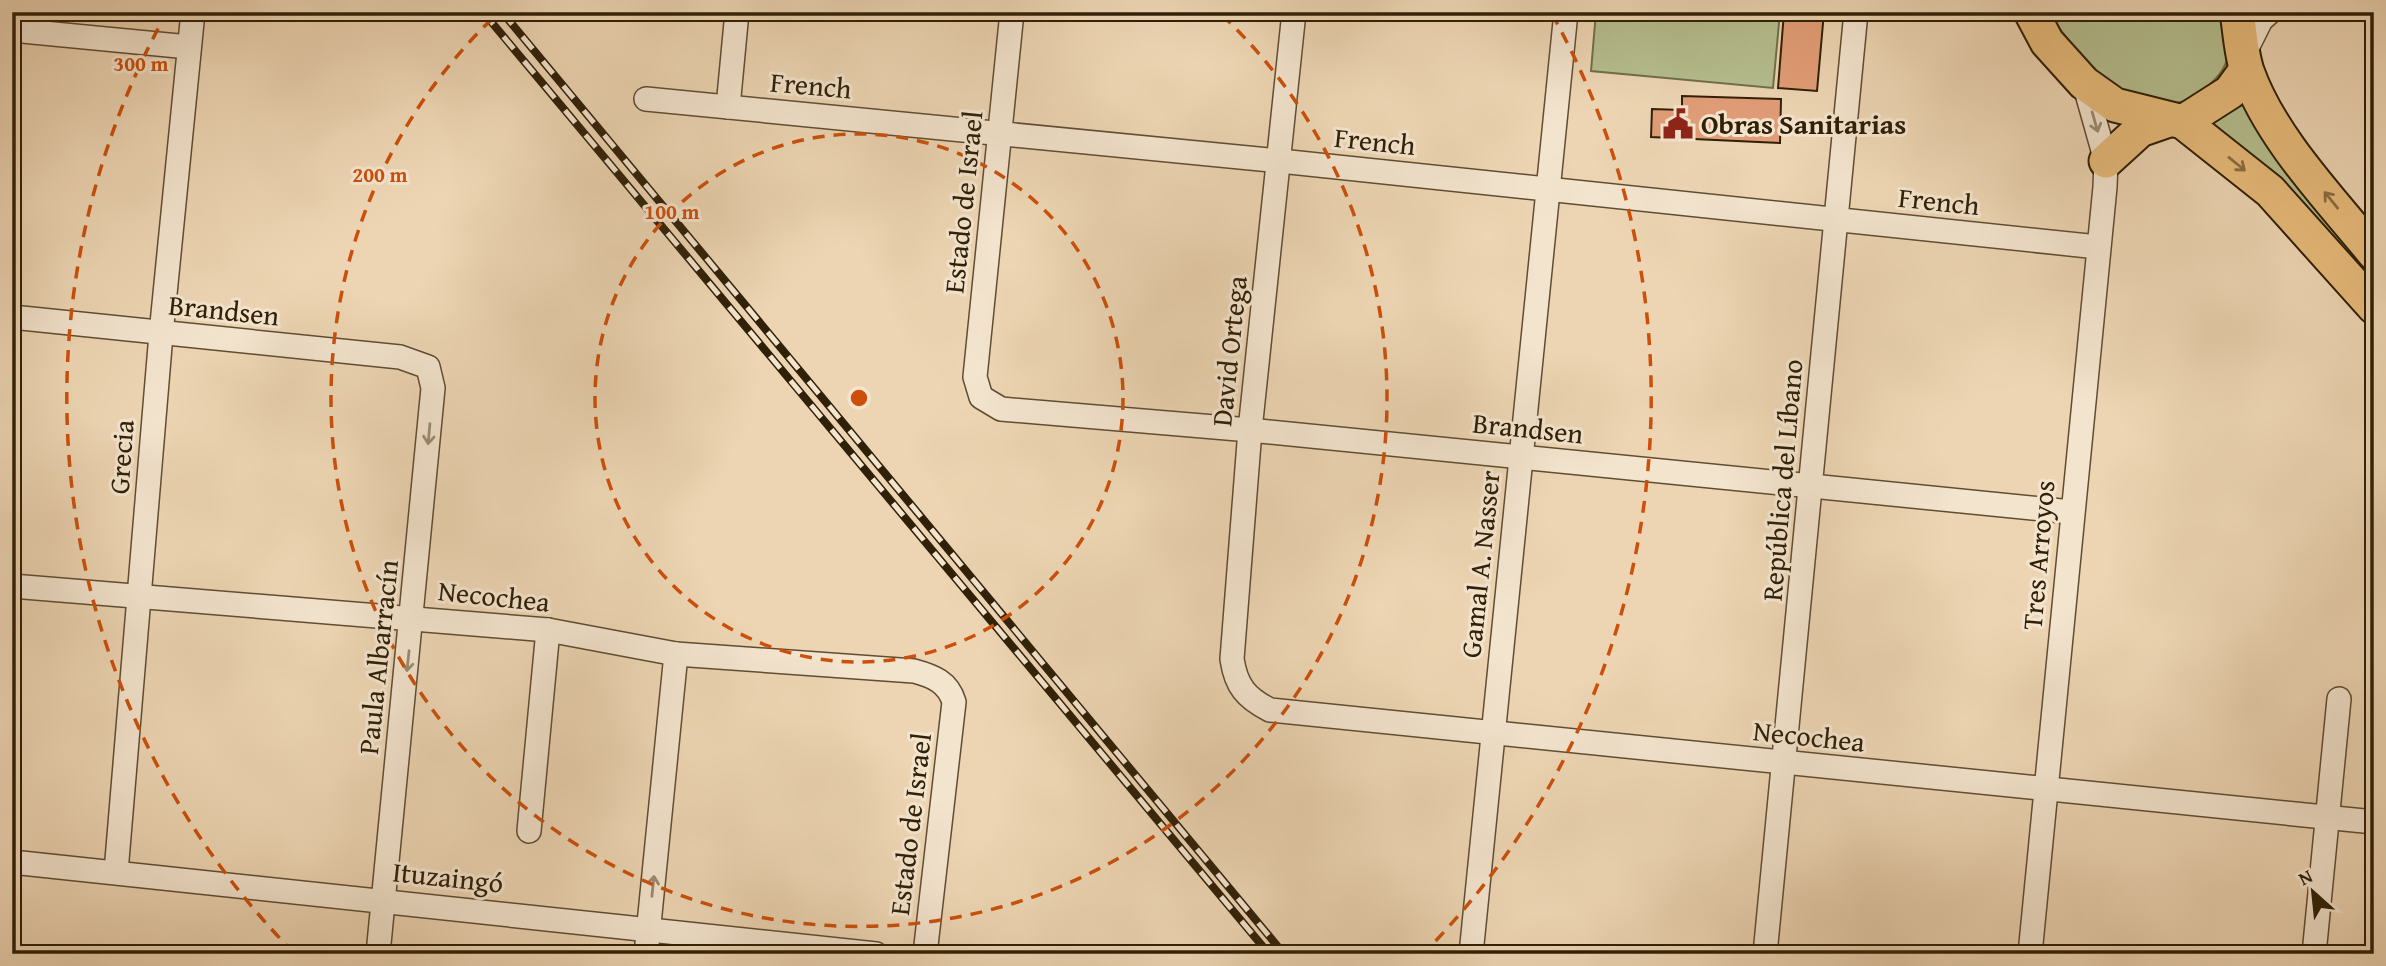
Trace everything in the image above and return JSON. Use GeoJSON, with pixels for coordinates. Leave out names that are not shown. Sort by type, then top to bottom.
{"type":"FeatureCollection","features":[{"type":"Feature","properties":{"kind":"highway"},"geometry":{"type":"LineString","coordinates":[[2031,12],[2047,42],[2084,83],[2115,105],[2176,121],[2270,191],[2374,307]]}},
{"type":"Feature","properties":{"kind":"highway"},"geometry":{"type":"LineString","coordinates":[[2237,12],[2245,62],[2294,155],[2374,253]]}},
{"type":"Feature","properties":{"kind":"highway"},"geometry":{"type":"LineString","coordinates":[[2106,161],[2140,130],[2176,121],[2230,92],[2245,62]]}},
{"type":"Feature","properties":{"kind":"street","name":"Grecia"},"geometry":{"type":"LineString","coordinates":[[116,872],[161,334],[193,12]]}},
{"type":"Feature","properties":{"kind":"street"},"geometry":{"type":"LineString","coordinates":[[728,107],[737,12]]}},
{"type":"Feature","properties":{"kind":"street","name":"Estado de Israel"},"geometry":{"type":"LineString","coordinates":[[981,397],[975,377],[1012,12]]}},
{"type":"Feature","properties":{"kind":"street","name":"David Ortega"},"geometry":{"type":"LineString","coordinates":[[1244,693],[1235,679],[1232,659],[1250,430],[1294,12]]}},
{"type":"Feature","properties":{"kind":"street","name":"Gamal A. Nasser"},"geometry":{"type":"LineString","coordinates":[[1471,954],[1566,12]]}},
{"type":"Feature","properties":{"kind":"street","name":"República del Líbano"},"geometry":{"type":"LineString","coordinates":[[1765,954],[1856,12]]}},
{"type":"Feature","properties":{"kind":"street"},"geometry":{"type":"LineString","coordinates":[[2019,12],[2047,42]]}},
{"type":"Feature","properties":{"kind":"street"},"geometry":{"type":"LineString","coordinates":[[2245,62],[2261,20],[2270,12]]}},
{"type":"Feature","properties":{"kind":"street"},"geometry":{"type":"LineString","coordinates":[[12,30],[189,47]]}},
{"type":"Feature","properties":{"kind":"street"},"geometry":{"type":"LineString","coordinates":[[2084,83],[2106,161]]}},
{"type":"Feature","properties":{"kind":"street","name":"French"},"geometry":{"type":"LineString","coordinates":[[646,99],[1280,161],[2098,247]]}},
{"type":"Feature","properties":{"kind":"street","name":"Tres Arroyos"},"geometry":{"type":"LineString","coordinates":[[2030,954],[2106,161]]}},
{"type":"Feature","properties":{"kind":"street","name":"Brandsen"},"geometry":{"type":"LineString","coordinates":[[12,317],[400,358],[428,367]]}},
{"type":"Feature","properties":{"kind":"street","name":"Paula Albarracín"},"geometry":{"type":"LineString","coordinates":[[378,954],[413,618],[433,388],[428,367]]}},
{"type":"Feature","properties":{"kind":"street","name":"Brandsen"},"geometry":{"type":"LineString","coordinates":[[981,397],[1001,409],[1250,430],[2072,512]]}},
{"type":"Feature","properties":{"kind":"street","name":"Necochea"},"geometry":{"type":"LineString","coordinates":[[12,586],[548,630],[676,654],[914,671],[942,682],[951,691],[954,702]]}},
{"type":"Feature","properties":{"kind":"street"},"geometry":{"type":"LineString","coordinates":[[529,831],[548,630]]}},
{"type":"Feature","properties":{"kind":"street"},"geometry":{"type":"LineString","coordinates":[[646,954],[676,654]]}},
{"type":"Feature","properties":{"kind":"street","name":"Necochea"},"geometry":{"type":"LineString","coordinates":[[1244,693],[1270,710],[2374,822]]}},
{"type":"Feature","properties":{"kind":"street"},"geometry":{"type":"LineString","coordinates":[[2314,954],[2339,699]]}},
{"type":"Feature","properties":{"kind":"street","name":"Estado de Israel"},"geometry":{"type":"LineString","coordinates":[[925,954],[954,702]]}},
{"type":"Feature","properties":{"kind":"street","name":"Ituzaingó"},"geometry":{"type":"LineString","coordinates":[[12,862],[876,954]]}},
{"type":"Feature","properties":{"kind":"green space"},"geometry":{"type":"Polygon","coordinates":[[[1596,12],[1780,12],[1773,88],[1591,71],[1596,12]]]}},
{"type":"Feature","properties":{"kind":"green space"},"geometry":{"type":"Polygon","coordinates":[[[2049,12],[2227,12],[2228,56],[2219,75],[2203,90],[2181,102],[2159,104],[2136,98],[2115,86],[2076,50],[2049,12]]]}},
{"type":"Feature","properties":{"kind":"green space"},"geometry":{"type":"Polygon","coordinates":[[[2244,85],[2295,175],[2374,270],[2374,287],[2274,178],[2230,141],[2205,125],[2244,85]]]}},
{"type":"Feature","properties":{"kind":"green space"},"geometry":{"type":"Polygon","coordinates":[[[660,941],[776,954],[659,954],[660,941]]]}},
{"type":"Feature","properties":{"kind":"building"},"geometry":{"type":"Polygon","coordinates":[[[1784,12],[1824,12],[1817,91],[1778,88],[1784,12]]]}},
{"type":"Feature","properties":{"kind":"building"},"geometry":{"type":"Polygon","coordinates":[[[1682,96],[1781,99],[1780,143],[1651,137],[1652,109],[1682,110],[1682,96]]]}},
{"type":"Feature","properties":{"kind":"railway"},"geometry":{"type":"LineString","coordinates":[[483,12],[1269,954]]}},
{"type":"Feature","properties":{"kind":"railway"},"geometry":{"type":"LineString","coordinates":[[502,12],[1284,954]]}},
{"type":"Feature","properties":{"kind":"place","name":"Obras Sanitarias"},"geometry":{"type":"Point","coordinates":[1678,124]}}]}
